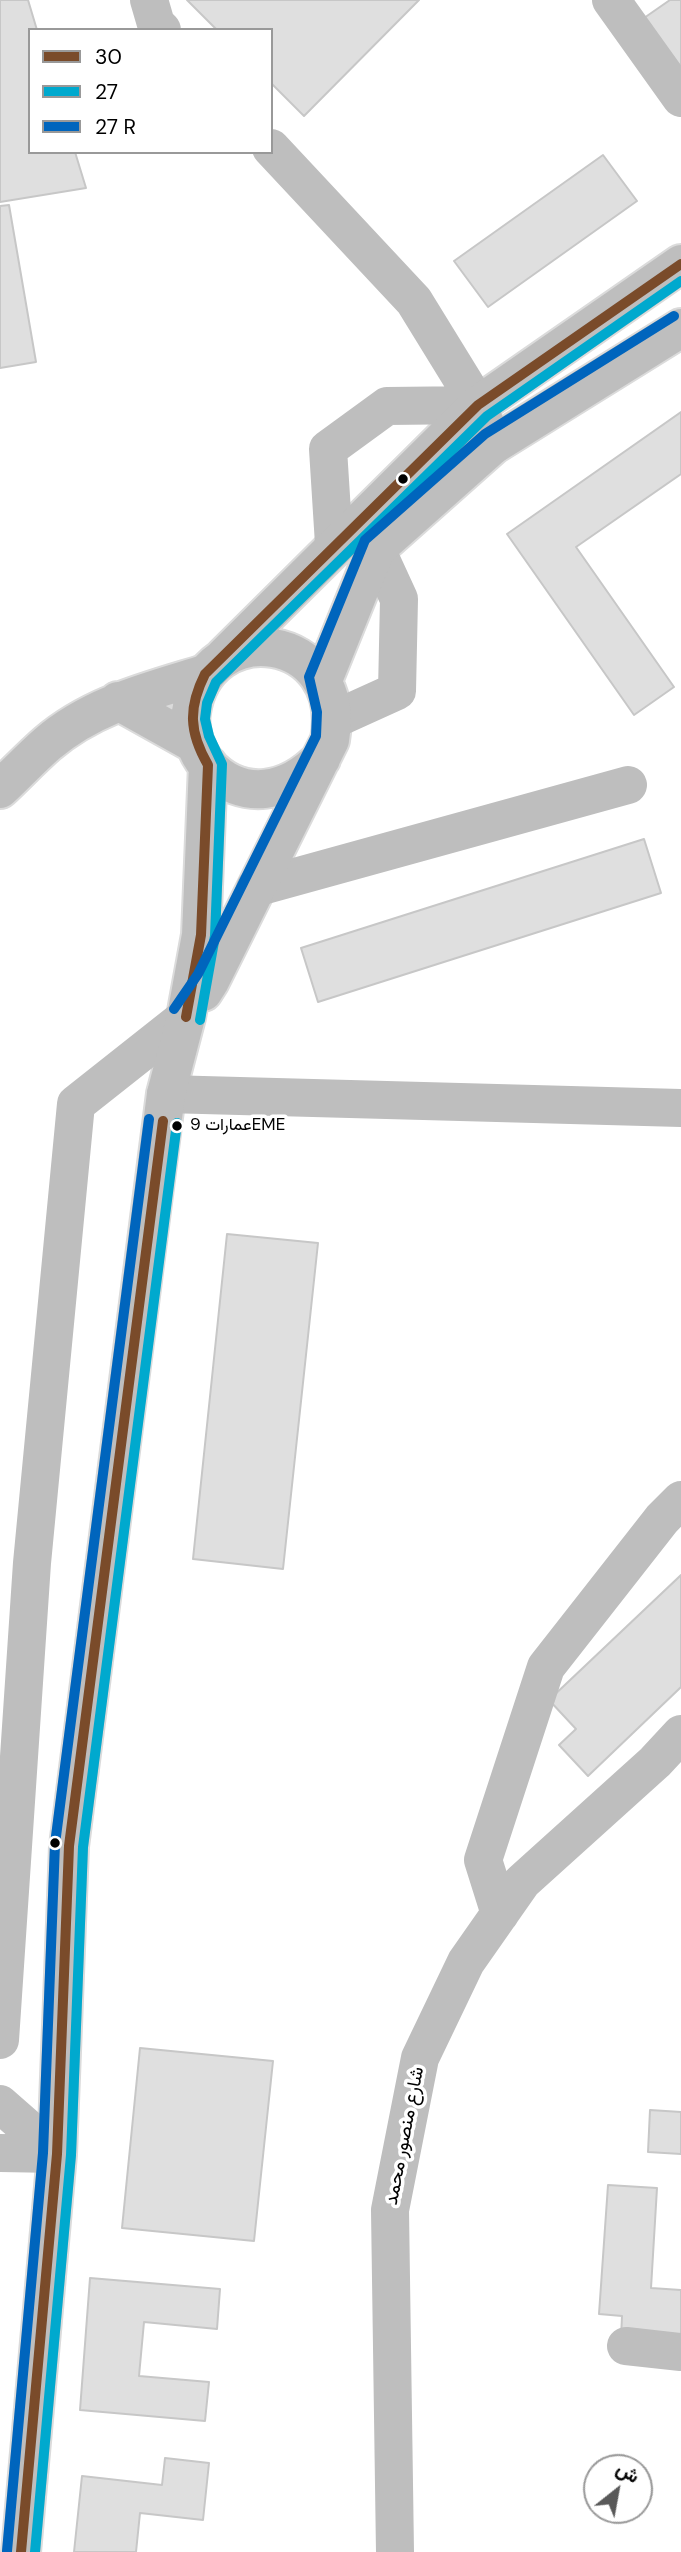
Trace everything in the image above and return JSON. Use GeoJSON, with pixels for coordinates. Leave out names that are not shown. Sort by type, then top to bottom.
{"type":"FeatureCollection","features":[{"type":"Feature","properties":{"kind":"main road"},"geometry":{"type":"LineString","coordinates":[[149,0],[156,24],[160,28]]}},
{"type":"Feature","properties":{"kind":"main road"},"geometry":{"type":"LineString","coordinates":[[611,0],[681,98]]}},
{"type":"Feature","properties":{"kind":"main road"},"geometry":{"type":"LineString","coordinates":[[273,150],[414,301],[478,405],[494,445]]}},
{"type":"Feature","properties":{"kind":"main road"},"geometry":{"type":"LineString","coordinates":[[21,2552],[57,2154],[69,1846],[166,1094],[186,1017],[201,935],[201,755],[190,720],[193,695],[214,665],[478,405],[681,264]]}},
{"type":"Feature","properties":{"kind":"main road"},"geometry":{"type":"LineString","coordinates":[[323,680],[376,550],[494,445],[681,328]]}},
{"type":"Feature","properties":{"kind":"main road"},"geometry":{"type":"LineString","coordinates":[[334,544],[328,449],[387,406],[478,405]]}},
{"type":"Feature","properties":{"kind":"main road"},"geometry":{"type":"LineString","coordinates":[[334,720],[397,691],[399,598],[376,550]]}},
{"type":"Feature","properties":{"kind":"main road"},"geometry":{"type":"LineString","coordinates":[[0,789],[48,742],[84,718],[118,701],[214,665],[244,648],[267,646],[289,651],[308,663],[323,680],[331,699],[334,720],[330,740],[210,981],[186,1017],[76,1104],[32,1563],[0,2040]]}},
{"type":"Feature","properties":{"kind":"main road"},"geometry":{"type":"LineString","coordinates":[[118,701],[201,755],[225,779],[244,787],[266,790],[287,785],[306,775],[321,759]]}},
{"type":"Feature","properties":{"kind":"main road"},"geometry":{"type":"LineString","coordinates":[[255,888],[628,785]]}},
{"type":"Feature","properties":{"kind":"main road"},"geometry":{"type":"LineString","coordinates":[[166,1094],[676,1100]]}},
{"type":"Feature","properties":{"kind":"main road"},"geometry":{"type":"LineString","coordinates":[[500,1914],[483,1860],[546,1667],[662,1518],[681,1500]]}},
{"type":"Feature","properties":{"kind":"main road","name":"شارع منصور محمد"},"geometry":{"type":"LineString","coordinates":[[395,2552],[390,2210],[420,2058],[466,1962],[522,1882],[655,1762],[681,1734]]}},
{"type":"Feature","properties":{"kind":"main road"},"geometry":{"type":"LineString","coordinates":[[0,2104],[57,2154]]}},
{"type":"Feature","properties":{"kind":"main road"},"geometry":{"type":"LineString","coordinates":[[0,2153],[57,2154]]}},
{"type":"Feature","properties":{"kind":"main road"},"geometry":{"type":"LineString","coordinates":[[626,2346],[681,2352]]}},
{"type":"Feature","properties":{"kind":"building"},"geometry":{"type":"Polygon","coordinates":[[[0,0],[28,0],[36,28],[28,28],[28,154],[76,154],[86,188],[0,202],[0,0]]]}},
{"type":"Feature","properties":{"kind":"building"},"geometry":{"type":"Polygon","coordinates":[[[187,0],[419,0],[304,116],[273,85],[273,28],[215,28],[187,0]]]}},
{"type":"Feature","properties":{"kind":"building"},"geometry":{"type":"Polygon","coordinates":[[[670,0],[681,0],[681,70],[644,18],[670,0]]]}},
{"type":"Feature","properties":{"kind":"building"},"geometry":{"type":"Polygon","coordinates":[[[603,155],[637,201],[488,307],[454,261],[603,155]]]}},
{"type":"Feature","properties":{"kind":"building"},"geometry":{"type":"Polygon","coordinates":[[[9,205],[36,362],[0,368],[0,206],[9,205]]]}},
{"type":"Feature","properties":{"kind":"building"},"geometry":{"type":"Polygon","coordinates":[[[681,412],[681,474],[576,547],[674,687],[634,715],[507,534],[681,412]]]}},
{"type":"Feature","properties":{"kind":"building"},"geometry":{"type":"Polygon","coordinates":[[[644,839],[661,893],[318,1002],[301,948],[644,839]]]}},
{"type":"Feature","properties":{"kind":"building"},"geometry":{"type":"Polygon","coordinates":[[[227,1234],[318,1243],[283,1569],[193,1559],[227,1234]]]}},
{"type":"Feature","properties":{"kind":"building"},"geometry":{"type":"Polygon","coordinates":[[[681,1575],[681,1687],[588,1776],[559,1745],[576,1729],[549,1700],[681,1575]]]}},
{"type":"Feature","properties":{"kind":"building"},"geometry":{"type":"Polygon","coordinates":[[[140,2048],[273,2061],[254,2241],[122,2228],[140,2048]]]}},
{"type":"Feature","properties":{"kind":"building"},"geometry":{"type":"Polygon","coordinates":[[[650,2110],[681,2112],[681,2154],[648,2152],[650,2110]]]}},
{"type":"Feature","properties":{"kind":"building"},"geometry":{"type":"Polygon","coordinates":[[[608,2185],[657,2188],[651,2288],[681,2290],[681,2343],[621,2338],[622,2316],[599,2314],[608,2185]]]}},
{"type":"Feature","properties":{"kind":"building"},"geometry":{"type":"Polygon","coordinates":[[[90,2278],[220,2289],[217,2329],[144,2322],[139,2376],[209,2382],[205,2421],[80,2410],[90,2278]]]}},
{"type":"Feature","properties":{"kind":"building"},"geometry":{"type":"Polygon","coordinates":[[[165,2458],[209,2463],[203,2520],[140,2513],[136,2552],[74,2552],[82,2476],[162,2485],[165,2458]]]}},
{"type":"Feature","properties":{"kind":"transit line","name":"30"},"geometry":{"type":"LineString","coordinates":[[186,1017],[201,935],[208,765],[194,731],[193,709],[205,674],[478,405],[681,264]]}},
{"type":"Feature","properties":{"kind":"transit line","name":"27"},"geometry":{"type":"LineString","coordinates":[[200,1020],[215,936],[222,764],[209,736],[205,719],[207,703],[216,682],[487,416],[681,281]]}},
{"type":"Feature","properties":{"kind":"transit line"},"geometry":{"type":"LineString","coordinates":[[174,1009],[198,974],[316,736],[317,712],[309,677],[365,540],[485,434],[674,316]]}},
{"type":"Feature","properties":{"kind":"transit line"},"geometry":{"type":"LineString","coordinates":[[7,2551],[43,2153],[55,1844],[149,1119]]}},
{"type":"Feature","properties":{"kind":"transit line","name":"30"},"geometry":{"type":"LineString","coordinates":[[21,2552],[57,2154],[69,1846],[163,1121]]}},
{"type":"Feature","properties":{"kind":"transit line","name":"27"},"geometry":{"type":"LineString","coordinates":[[35,2552],[71,2155],[83,1847],[177,1123]]}},
{"type":"Feature","properties":{"kind":"place","name":"عمارات 9EME"},"geometry":{"type":"Point","coordinates":[177,1126]}}]}
